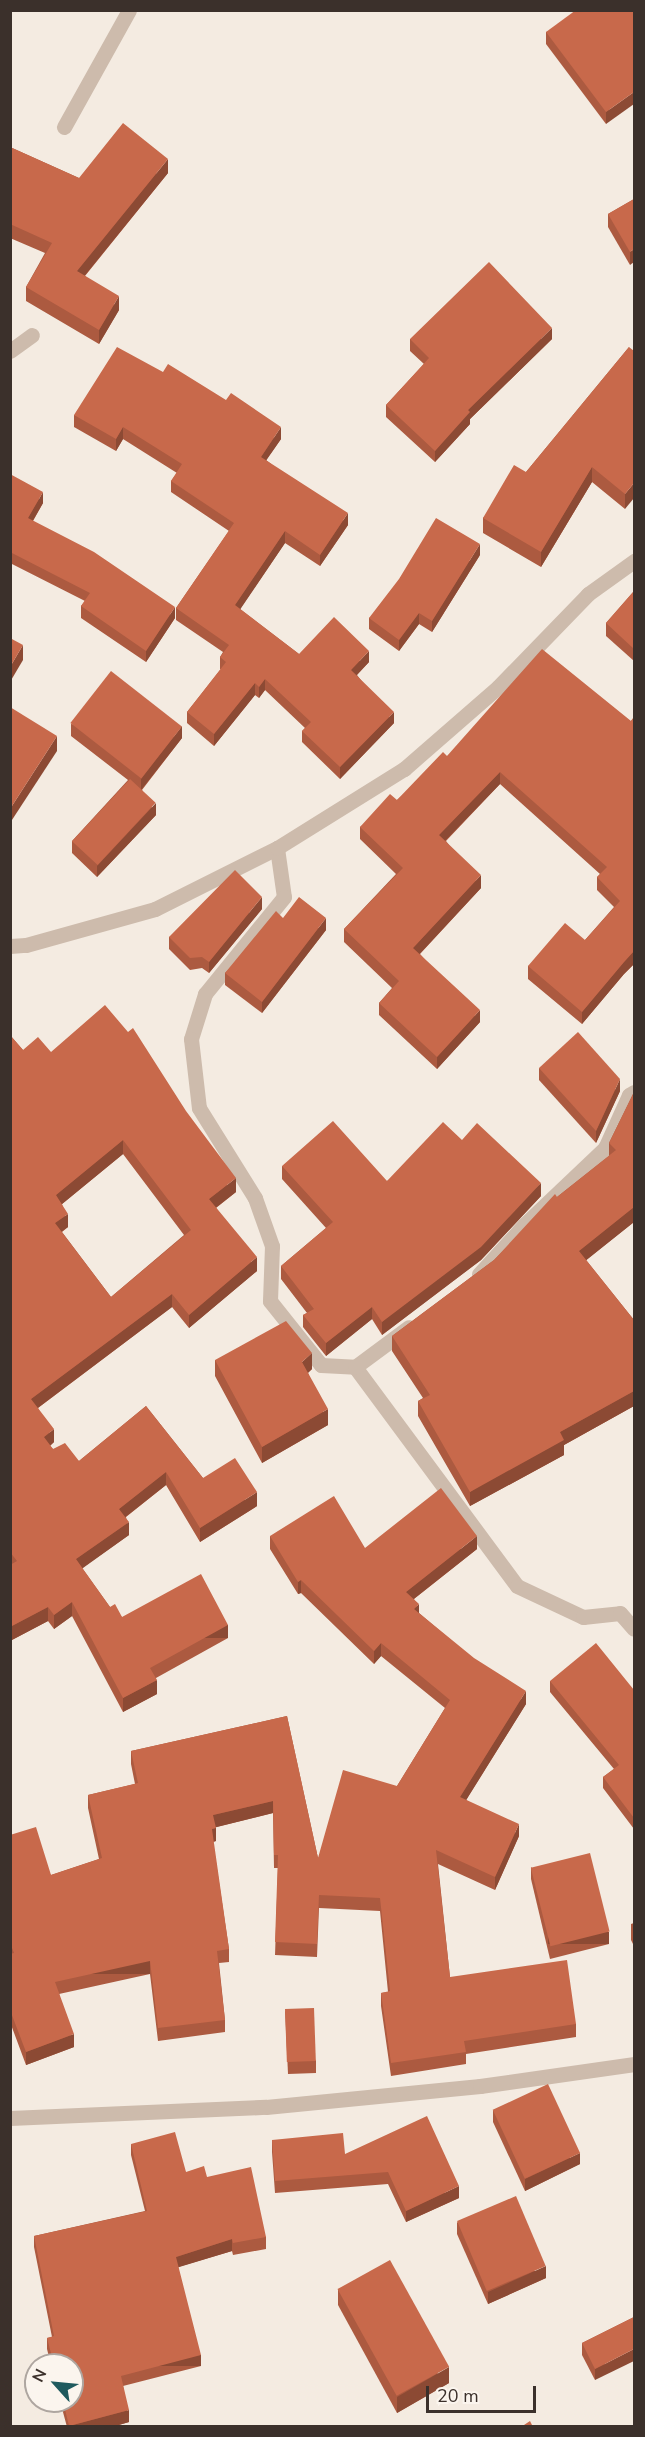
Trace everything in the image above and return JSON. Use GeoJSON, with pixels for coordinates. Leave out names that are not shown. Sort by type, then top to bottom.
{"type":"FeatureCollection","features":[{"type":"Feature","properties":{"kind":"street"},"geometry":{"type":"LineString","coordinates":[[64,127],[129,10]]}},
{"type":"Feature","properties":{"kind":"street"},"geometry":{"type":"LineString","coordinates":[[10,351],[33,335]]}},
{"type":"Feature","properties":{"kind":"street"},"geometry":{"type":"LineString","coordinates":[[10,946],[26,945],[155,909],[278,848],[405,769],[498,687],[588,594],[633,565]]}},
{"type":"Feature","properties":{"kind":"street"},"geometry":{"type":"LineString","coordinates":[[278,848],[284,897],[206,994],[191,1039],[199,1108],[255,1197],[272,1246],[270,1301],[321,1365],[355,1366],[419,1319]]}},
{"type":"Feature","properties":{"kind":"street"},"geometry":{"type":"LineString","coordinates":[[471,1280],[488,1267],[525,1224],[605,1148],[629,1095],[634,1092]]}},
{"type":"Feature","properties":{"kind":"street"},"geometry":{"type":"LineString","coordinates":[[355,1366],[517,1586],[583,1617],[620,1612],[634,1629]]}},
{"type":"Feature","properties":{"kind":"street"},"geometry":{"type":"LineString","coordinates":[[10,2118],[266,2107],[480,2086],[634,2064]]}},
{"type":"Feature","properties":{"kind":"building"},"geometry":{"type":"Polygon","coordinates":[[[576,10],[634,10],[634,92],[606,112],[546,32],[576,10]]]}},
{"type":"Feature","properties":{"kind":"building"},"geometry":{"type":"Polygon","coordinates":[[[123,123],[168,159],[77,271],[119,296],[99,330],[26,287],[52,243],[10,224],[10,147],[79,178],[123,123]]]}},
{"type":"Feature","properties":{"kind":"building"},"geometry":{"type":"Polygon","coordinates":[[[634,199],[634,249],[630,252],[608,214],[634,199]]]}},
{"type":"Feature","properties":{"kind":"building"},"geometry":{"type":"Polygon","coordinates":[[[489,262],[552,328],[468,410],[470,412],[435,451],[386,405],[429,358],[410,339],[489,262]]]}},
{"type":"Feature","properties":{"kind":"building"},"geometry":{"type":"Polygon","coordinates":[[[117,347],[163,372],[168,364],[226,400],[231,393],[281,427],[261,457],[348,513],[320,555],[285,531],[235,605],[299,654],[334,617],[369,651],[351,670],[394,712],[340,767],[302,731],[311,722],[265,679],[259,687],[255,683],[214,734],[187,712],[226,662],[220,657],[229,645],[176,608],[234,523],[171,481],[182,464],[123,427],[116,439],[74,415],[117,347]]]}},
{"type":"Feature","properties":{"kind":"building"},"geometry":{"type":"Polygon","coordinates":[[[629,347],[634,351],[634,483],[625,494],[592,467],[541,552],[483,518],[514,465],[526,472],[629,347]]]}},
{"type":"Feature","properties":{"kind":"building"},"geometry":{"type":"Polygon","coordinates":[[[10,474],[43,492],[28,518],[94,552],[175,607],[146,651],[81,606],[90,593],[10,552],[10,474]]]}},
{"type":"Feature","properties":{"kind":"building"},"geometry":{"type":"Polygon","coordinates":[[[436,518],[480,544],[432,621],[419,613],[399,640],[369,618],[399,579],[436,518]]]}},
{"type":"Feature","properties":{"kind":"building"},"geometry":{"type":"Polygon","coordinates":[[[634,591],[634,649],[606,623],[634,591]]]}},
{"type":"Feature","properties":{"kind":"building"},"geometry":{"type":"Polygon","coordinates":[[[10,638],[23,645],[10,667],[10,638]]]}},
{"type":"Feature","properties":{"kind":"building"},"geometry":{"type":"Polygon","coordinates":[[[542,649],[631,721],[634,717],[634,951],[582,1012],[528,966],[565,923],[585,940],[620,901],[597,877],[607,867],[500,772],[439,835],[481,875],[413,948],[480,1010],[437,1057],[379,1003],[399,981],[344,929],[403,868],[360,827],[390,794],[397,800],[443,752],[447,756],[542,649]]]}},
{"type":"Feature","properties":{"kind":"building"},"geometry":{"type":"Polygon","coordinates":[[[111,671],[182,726],[141,778],[70,723],[111,671]]]}},
{"type":"Feature","properties":{"kind":"building"},"geometry":{"type":"Polygon","coordinates":[[[10,707],[57,736],[10,809],[10,707]]]}},
{"type":"Feature","properties":{"kind":"building"},"geometry":{"type":"Polygon","coordinates":[[[130,779],[156,803],[98,865],[72,841],[130,779]]]}},
{"type":"Feature","properties":{"kind":"building"},"geometry":{"type":"Polygon","coordinates":[[[235,870],[262,897],[209,962],[202,957],[190,958],[169,937],[235,870]]]}},
{"type":"Feature","properties":{"kind":"building"},"geometry":{"type":"Polygon","coordinates":[[[299,897],[326,918],[262,1002],[225,973],[276,911],[283,918],[299,897]]]}},
{"type":"Feature","properties":{"kind":"building"},"geometry":{"type":"Polygon","coordinates":[[[105,1005],[128,1032],[133,1028],[186,1111],[236,1178],[209,1199],[257,1257],[189,1315],[172,1294],[31,1399],[54,1429],[44,1437],[53,1449],[65,1443],[79,1461],[146,1406],[203,1478],[235,1458],[257,1492],[200,1528],[166,1472],[119,1509],[129,1522],[76,1559],[110,1607],[115,1604],[122,1617],[201,1574],[228,1625],[150,1668],[157,1680],[123,1698],[72,1602],[54,1615],[48,1607],[10,1627],[10,1565],[17,1561],[10,1552],[10,1389],[12,1388],[10,1385],[10,1146],[12,1145],[10,1144],[10,1035],[23,1050],[38,1037],[51,1052],[105,1005]],[[123,1140],[56,1195],[68,1214],[55,1223],[111,1297],[191,1230],[123,1140]]]}},
{"type":"Feature","properties":{"kind":"building"},"geometry":{"type":"Polygon","coordinates":[[[578,1032],[620,1079],[596,1131],[539,1068],[578,1032]]]}},
{"type":"Feature","properties":{"kind":"building"},"geometry":{"type":"Polygon","coordinates":[[[634,1092],[634,1207],[579,1251],[634,1320],[634,1391],[560,1432],[564,1440],[470,1492],[418,1401],[430,1395],[392,1336],[494,1260],[555,1194],[557,1197],[616,1150],[609,1143],[634,1092]]]}},
{"type":"Feature","properties":{"kind":"building"},"geometry":{"type":"Polygon","coordinates":[[[333,1121],[387,1181],[443,1122],[462,1140],[477,1123],[541,1183],[481,1247],[382,1322],[372,1307],[326,1343],[303,1315],[314,1309],[281,1266],[333,1222],[282,1166],[333,1121]]]}},
{"type":"Feature","properties":{"kind":"building"},"geometry":{"type":"Polygon","coordinates":[[[286,1321],[312,1353],[302,1362],[328,1409],[262,1447],[215,1360],[286,1321]]]}},
{"type":"Feature","properties":{"kind":"building"},"geometry":{"type":"Polygon","coordinates":[[[441,1488],[477,1536],[406,1592],[419,1604],[414,1609],[474,1658],[526,1691],[460,1797],[519,1824],[495,1877],[436,1850],[450,1977],[567,1960],[576,2024],[464,2041],[466,2052],[391,2063],[381,1993],[390,1991],[380,1898],[319,1895],[317,1944],[275,1942],[278,1855],[274,1855],[273,1801],[213,1815],[216,1828],[212,1829],[229,1949],[217,1951],[225,2020],[158,2028],[150,1961],[55,1982],[74,2034],[26,2052],[10,2010],[10,1954],[14,1953],[10,1943],[10,1835],[36,1827],[51,1875],[102,1858],[88,1795],[138,1783],[131,1751],[287,1716],[318,1858],[343,1770],[397,1786],[450,1700],[381,1643],[374,1651],[301,1580],[298,1582],[270,1536],[334,1496],[365,1548],[441,1488]]]}},
{"type":"Feature","properties":{"kind":"building"},"geometry":{"type":"Polygon","coordinates":[[[596,1643],[634,1690],[634,1818],[603,1777],[619,1765],[550,1681],[596,1643]]]}},
{"type":"Feature","properties":{"kind":"building"},"geometry":{"type":"Polygon","coordinates":[[[590,1853],[610,1932],[550,1946],[531,1868],[590,1853]]]}},
{"type":"Feature","properties":{"kind":"building"},"geometry":{"type":"Polygon","coordinates":[[[314,2008],[316,2061],[287,2062],[285,2009],[314,2008]]]}},
{"type":"Feature","properties":{"kind":"building"},"geometry":{"type":"Polygon","coordinates":[[[548,2084],[580,2153],[525,2179],[493,2110],[548,2084]]]}},
{"type":"Feature","properties":{"kind":"building"},"geometry":{"type":"Polygon","coordinates":[[[427,2116],[459,2186],[406,2211],[388,2172],[275,2181],[272,2140],[343,2133],[345,2154],[427,2116]]]}},
{"type":"Feature","properties":{"kind":"building"},"geometry":{"type":"Polygon","coordinates":[[[175,2132],[186,2172],[204,2166],[207,2177],[251,2167],[266,2237],[233,2243],[232,2239],[176,2257],[201,2355],[121,2376],[129,2410],[69,2426],[66,2413],[84,2413],[84,2353],[51,2353],[47,2338],[54,2336],[34,2236],[147,2211],[131,2144],[175,2132]]]}},
{"type":"Feature","properties":{"kind":"building"},"geometry":{"type":"Polygon","coordinates":[[[516,2196],[546,2266],[487,2291],[457,2221],[516,2196]]]}},
{"type":"Feature","properties":{"kind":"building"},"geometry":{"type":"Polygon","coordinates":[[[390,2260],[449,2367],[397,2396],[338,2289],[390,2260]]]}},
{"type":"Feature","properties":{"kind":"building"},"geometry":{"type":"Polygon","coordinates":[[[634,2317],[634,2349],[595,2369],[582,2343],[634,2317]]]}},
{"type":"Feature","properties":{"kind":"building"},"geometry":{"type":"Polygon","coordinates":[[[530,2421],[533,2427],[521,2427],[530,2421]]]}}]}
